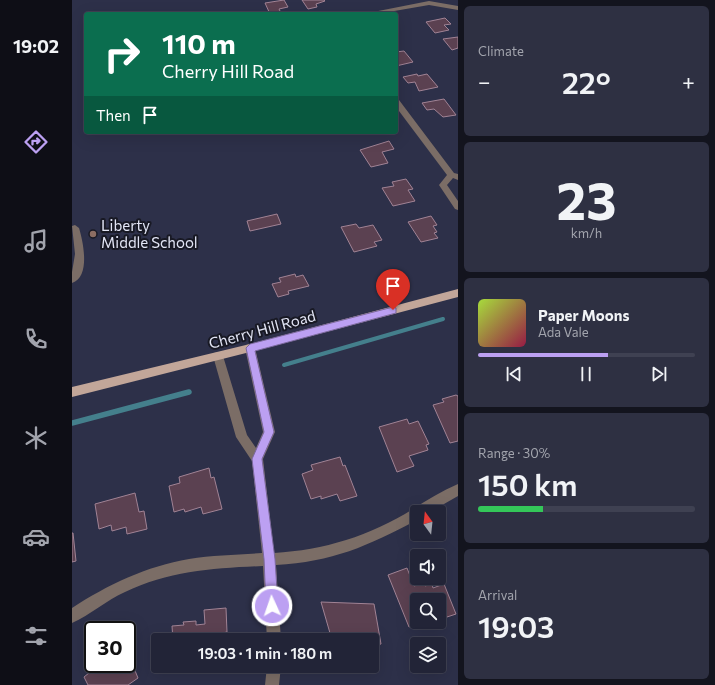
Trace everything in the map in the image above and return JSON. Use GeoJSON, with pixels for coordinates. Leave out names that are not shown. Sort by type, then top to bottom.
{"type":"FeatureCollection","features":[{"type":"Feature","properties":{"kind":"main road","name":"Cherry Hill Road"},"geometry":{"type":"LineString","coordinates":[[72,392],[250,348],[458,293]]}},
{"type":"Feature","properties":{"kind":"street"},"geometry":{"type":"LineString","coordinates":[[377,12],[431,2],[458,8]]}},
{"type":"Feature","properties":{"kind":"street"},"geometry":{"type":"LineString","coordinates":[[398,104],[456,175],[443,185],[457,205]]}},
{"type":"Feature","properties":{"kind":"street"},"geometry":{"type":"LineString","coordinates":[[72,279],[78,271],[81,261],[74,228]]}},
{"type":"Feature","properties":{"kind":"street"},"geometry":{"type":"LineString","coordinates":[[250,348],[269,432],[257,459]]}},
{"type":"Feature","properties":{"kind":"street"},"geometry":{"type":"LineString","coordinates":[[218,356],[242,437],[257,459],[269,559],[274,633]]}},
{"type":"Feature","properties":{"kind":"street"},"geometry":{"type":"LineString","coordinates":[[431,505],[458,490]]}},
{"type":"Feature","properties":{"kind":"street"},"geometry":{"type":"LineString","coordinates":[[72,616],[96,599],[127,583],[156,573],[208,563],[323,554],[342,549],[377,535],[410,516]]}},
{"type":"Feature","properties":{"kind":"street"},"geometry":{"type":"LineString","coordinates":[[272,685],[273,673]]}},
{"type":"Feature","properties":{"kind":"building"},"geometry":{"type":"Polygon","coordinates":[[[284,0],[288,7],[279,9],[280,12],[269,12],[265,3],[284,0]]]}},
{"type":"Feature","properties":{"kind":"building"},"geometry":{"type":"Polygon","coordinates":[[[302,0],[325,1],[316,4],[317,7],[308,9],[302,0]]]}},
{"type":"Feature","properties":{"kind":"building"},"geometry":{"type":"Polygon","coordinates":[[[445,18],[451,24],[444,25],[449,30],[435,33],[426,22],[445,18]]]}},
{"type":"Feature","properties":{"kind":"building"},"geometry":{"type":"Polygon","coordinates":[[[458,37],[458,48],[452,50],[443,39],[458,37]]]}},
{"type":"Feature","properties":{"kind":"building"},"geometry":{"type":"Polygon","coordinates":[[[404,51],[413,62],[398,66],[398,52],[404,51]]]}},
{"type":"Feature","properties":{"kind":"building"},"geometry":{"type":"Polygon","coordinates":[[[417,74],[418,76],[427,74],[438,87],[419,91],[415,82],[408,83],[403,77],[417,74]]]}},
{"type":"Feature","properties":{"kind":"building"},"geometry":{"type":"Polygon","coordinates":[[[444,99],[456,115],[443,117],[434,109],[427,110],[422,103],[444,99]]]}},
{"type":"Feature","properties":{"kind":"building"},"geometry":{"type":"Polygon","coordinates":[[[389,141],[394,149],[382,152],[388,163],[371,167],[360,150],[389,141]]]}},
{"type":"Feature","properties":{"kind":"building"},"geometry":{"type":"Polygon","coordinates":[[[406,179],[413,189],[408,190],[415,201],[393,206],[382,188],[394,186],[392,182],[406,179]]]}},
{"type":"Feature","properties":{"kind":"building"},"geometry":{"type":"Polygon","coordinates":[[[277,214],[281,224],[250,231],[247,221],[277,214]]]}},
{"type":"Feature","properties":{"kind":"building"},"geometry":{"type":"Polygon","coordinates":[[[431,216],[437,225],[433,226],[437,232],[434,233],[438,238],[421,242],[408,222],[431,216]]]}},
{"type":"Feature","properties":{"kind":"building"},"geometry":{"type":"Polygon","coordinates":[[[356,224],[359,228],[373,225],[382,240],[374,242],[377,246],[354,252],[341,227],[356,224]]]}},
{"type":"Feature","properties":{"kind":"building"},"geometry":{"type":"Polygon","coordinates":[[[295,274],[296,277],[303,275],[309,286],[288,291],[289,294],[278,297],[272,284],[281,282],[279,278],[295,274]]]}},
{"type":"Feature","properties":{"kind":"building"},"geometry":{"type":"Polygon","coordinates":[[[456,395],[458,396],[458,441],[450,443],[433,405],[444,402],[442,399],[456,395]]]}},
{"type":"Feature","properties":{"kind":"building"},"geometry":{"type":"Polygon","coordinates":[[[407,419],[409,424],[418,421],[429,444],[426,445],[428,450],[409,456],[414,466],[397,472],[379,427],[407,419]]]}},
{"type":"Feature","properties":{"kind":"building"},"geometry":{"type":"Polygon","coordinates":[[[340,457],[343,466],[345,465],[357,496],[340,501],[337,494],[321,499],[321,496],[311,499],[302,474],[313,470],[311,465],[340,457]]]}},
{"type":"Feature","properties":{"kind":"building"},"geometry":{"type":"Polygon","coordinates":[[[209,468],[211,478],[214,477],[222,509],[203,514],[201,507],[185,512],[184,509],[174,512],[169,486],[180,483],[179,477],[209,468]]]}},
{"type":"Feature","properties":{"kind":"building"},"geometry":{"type":"Polygon","coordinates":[[[135,493],[139,512],[144,511],[147,529],[127,534],[126,527],[112,531],[111,525],[99,529],[95,504],[135,493]]]}},
{"type":"Feature","properties":{"kind":"building"},"geometry":{"type":"Polygon","coordinates":[[[72,533],[76,561],[72,562],[72,533]]]}},
{"type":"Feature","properties":{"kind":"building"},"geometry":{"type":"Polygon","coordinates":[[[407,568],[410,576],[410,585],[432,585],[433,588],[444,585],[456,614],[446,617],[446,593],[410,593],[409,627],[388,575],[407,568]]]}},
{"type":"Feature","properties":{"kind":"building"},"geometry":{"type":"Polygon","coordinates":[[[321,602],[374,604],[381,644],[379,644],[379,633],[330,633],[321,602]]]}},
{"type":"Feature","properties":{"kind":"building"},"geometry":{"type":"Polygon","coordinates":[[[226,608],[227,632],[172,633],[172,626],[184,625],[183,622],[196,621],[196,625],[205,624],[204,610],[226,608]]]}},
{"type":"Feature","properties":{"kind":"building"},"geometry":{"type":"Polygon","coordinates":[[[89,673],[136,673],[138,678],[128,685],[88,685],[84,677],[89,673]]]}},
{"type":"Feature","properties":{"kind":"waterway"},"geometry":{"type":"LineString","coordinates":[[284,365],[443,319]]}},
{"type":"Feature","properties":{"kind":"waterway"},"geometry":{"type":"LineString","coordinates":[[72,423],[189,392]]}},
{"type":"Feature","properties":{"kind":"place","name":"Liberty Middle School"},"geometry":{"type":"Point","coordinates":[93,234]}},
{"type":"Feature","properties":{"kind":"route"},"geometry":{"type":"LineString","coordinates":[[272,606],[269,559],[257,459],[269,432],[250,348],[393,310]]}}]}
